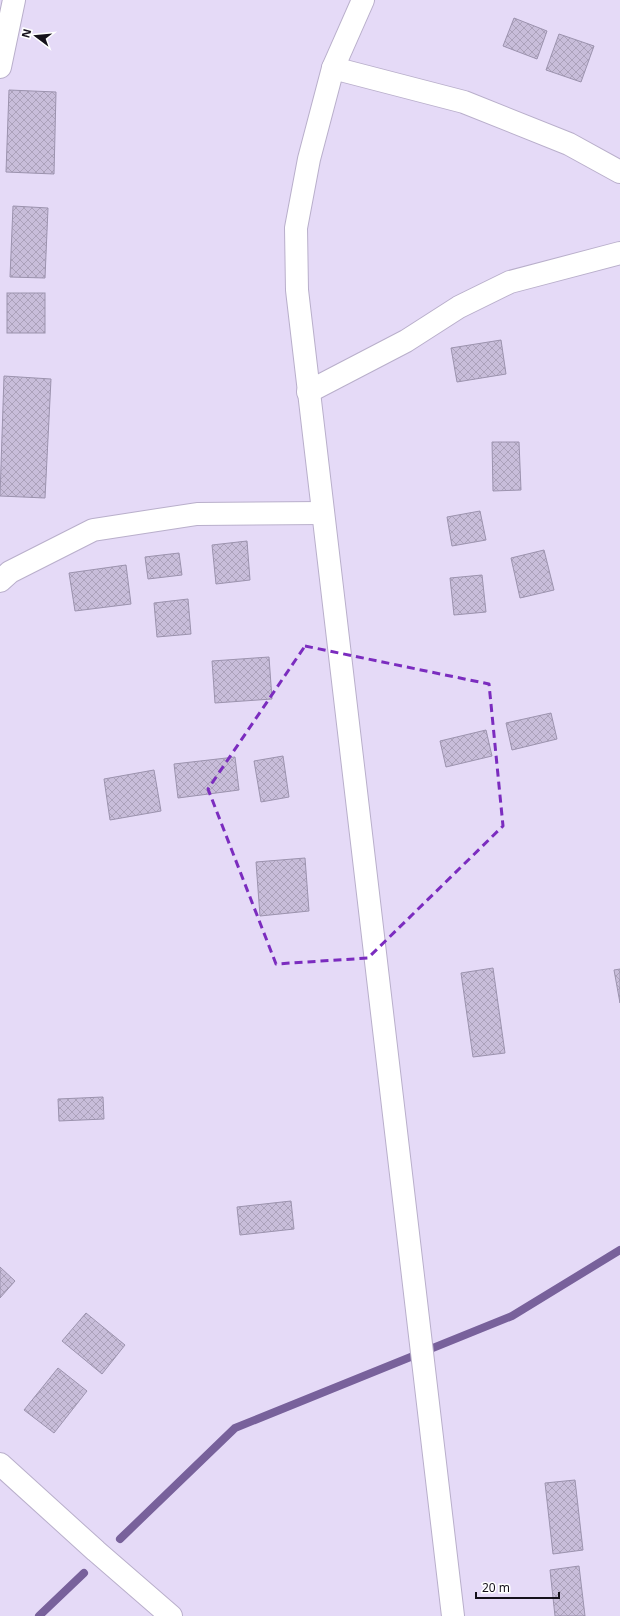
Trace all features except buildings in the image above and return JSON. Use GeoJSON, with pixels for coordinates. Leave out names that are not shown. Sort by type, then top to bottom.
{"type":"FeatureCollection","features":[{"type":"Feature","properties":{"kind":"street"},"geometry":{"type":"LineString","coordinates":[[0,67],[14,0]]}},
{"type":"Feature","properties":{"kind":"street"},"geometry":{"type":"LineString","coordinates":[[363,0],[333,68],[309,159],[296,228],[297,290],[453,1616]]}},
{"type":"Feature","properties":{"kind":"street"},"geometry":{"type":"LineString","coordinates":[[333,68],[464,102],[569,144],[620,172]]}},
{"type":"Feature","properties":{"kind":"street"},"geometry":{"type":"LineString","coordinates":[[308,392],[406,341],[459,307],[510,282],[620,253]]}},
{"type":"Feature","properties":{"kind":"street"},"geometry":{"type":"LineString","coordinates":[[0,581],[10,572],[93,530],[197,514],[323,513]]}},
{"type":"Feature","properties":{"kind":"street"},"geometry":{"type":"LineString","coordinates":[[0,1464],[96,1551],[171,1616]]}},
{"type":"Feature","properties":{"kind":"highlighted area"},"geometry":{"type":"Polygon","coordinates":[[[305,646],[489,684],[503,826],[368,958],[276,964],[208,789],[305,646]]]}},
{"type":"Feature","properties":{"kind":"waterway"},"geometry":{"type":"LineString","coordinates":[[120,1539],[235,1428],[512,1316],[620,1250]]}},
{"type":"Feature","properties":{"kind":"waterway"},"geometry":{"type":"LineString","coordinates":[[39,1616],[84,1573]]}}]}
